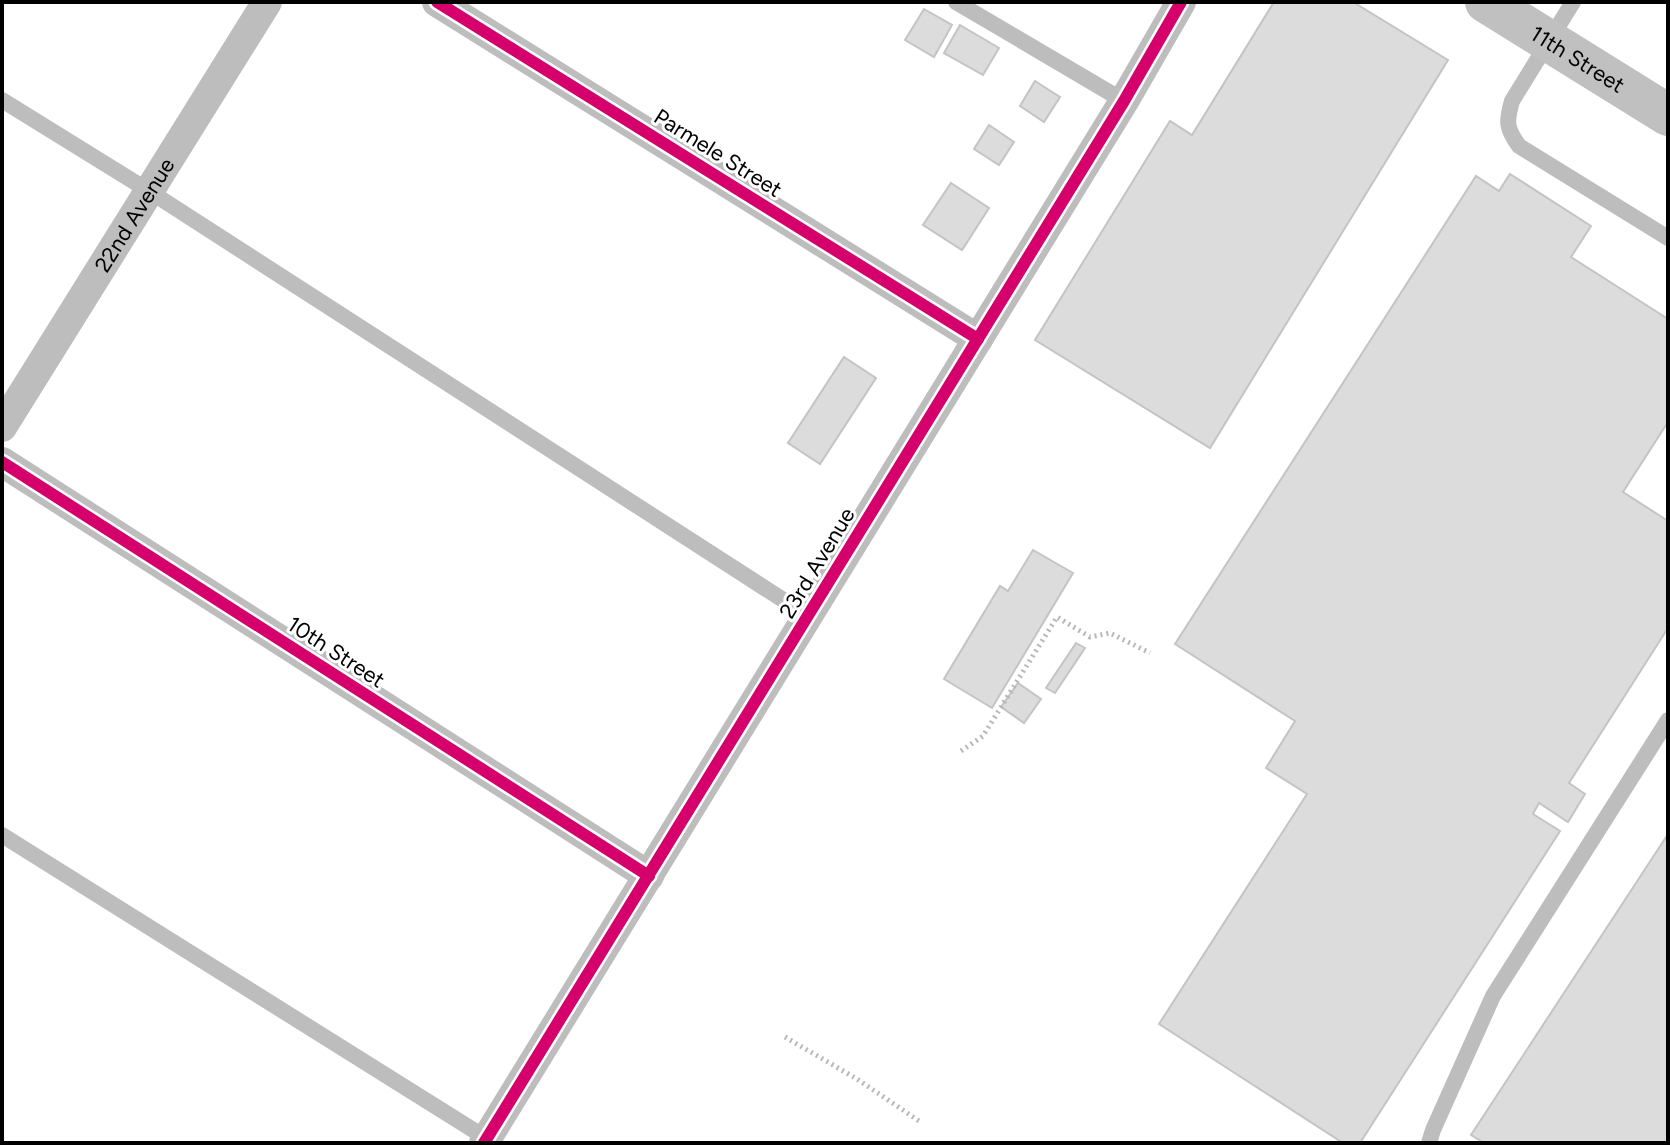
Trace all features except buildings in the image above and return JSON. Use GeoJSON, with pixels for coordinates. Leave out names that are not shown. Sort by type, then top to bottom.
{"type":"FeatureCollection","features":[{"type":"Feature","properties":{"kind":"main road","name":"11th Street"},"geometry":{"type":"LineString","coordinates":[[1486,2],[1668,115]]}},
{"type":"Feature","properties":{"kind":"street","name":"22nd Avenue"},"geometry":{"type":"LineString","coordinates":[[2,427],[267,2]]}},
{"type":"Feature","properties":{"kind":"street","name":"Parmele Street"},"geometry":{"type":"LineString","coordinates":[[437,2],[978,339]]}},
{"type":"Feature","properties":{"kind":"street","name":"23rd Avenue"},"geometry":{"type":"LineString","coordinates":[[485,1141],[1124,101],[1181,2]]}},
{"type":"Feature","properties":{"kind":"street","name":"10th Street"},"geometry":{"type":"LineString","coordinates":[[2,462],[649,876]]}},
{"type":"Feature","properties":{"kind":"lane"},"geometry":{"type":"LineString","coordinates":[[956,2],[1124,101]]}},
{"type":"Feature","properties":{"kind":"lane"},"geometry":{"type":"LineString","coordinates":[[1573,2],[1512,101],[1507,118],[1509,132],[1519,146],[1668,238]]}},
{"type":"Feature","properties":{"kind":"lane"},"geometry":{"type":"LineString","coordinates":[[2,100],[149,191],[808,616]]}},
{"type":"Feature","properties":{"kind":"lane"},"geometry":{"type":"LineString","coordinates":[[1429,1143],[1493,996],[1668,720]]}},
{"type":"Feature","properties":{"kind":"lane"},"geometry":{"type":"LineString","coordinates":[[2,835],[485,1141]]}},
{"type":"Feature","properties":{"kind":"path"},"geometry":{"type":"LineString","coordinates":[[961,751],[983,736],[1057,617],[1090,637],[1110,633],[1150,653]]}},
{"type":"Feature","properties":{"kind":"path"},"geometry":{"type":"LineString","coordinates":[[785,1037],[857,1079],[922,1123]]}},
{"type":"Feature","properties":{"kind":"cycle path"},"geometry":{"type":"LineString","coordinates":[[437,2],[978,339]]}},
{"type":"Feature","properties":{"kind":"cycle path"},"geometry":{"type":"LineString","coordinates":[[484,1143],[1124,101],[1181,2]]}},
{"type":"Feature","properties":{"kind":"cycle path"},"geometry":{"type":"LineString","coordinates":[[2,462],[649,876]]}}]}
